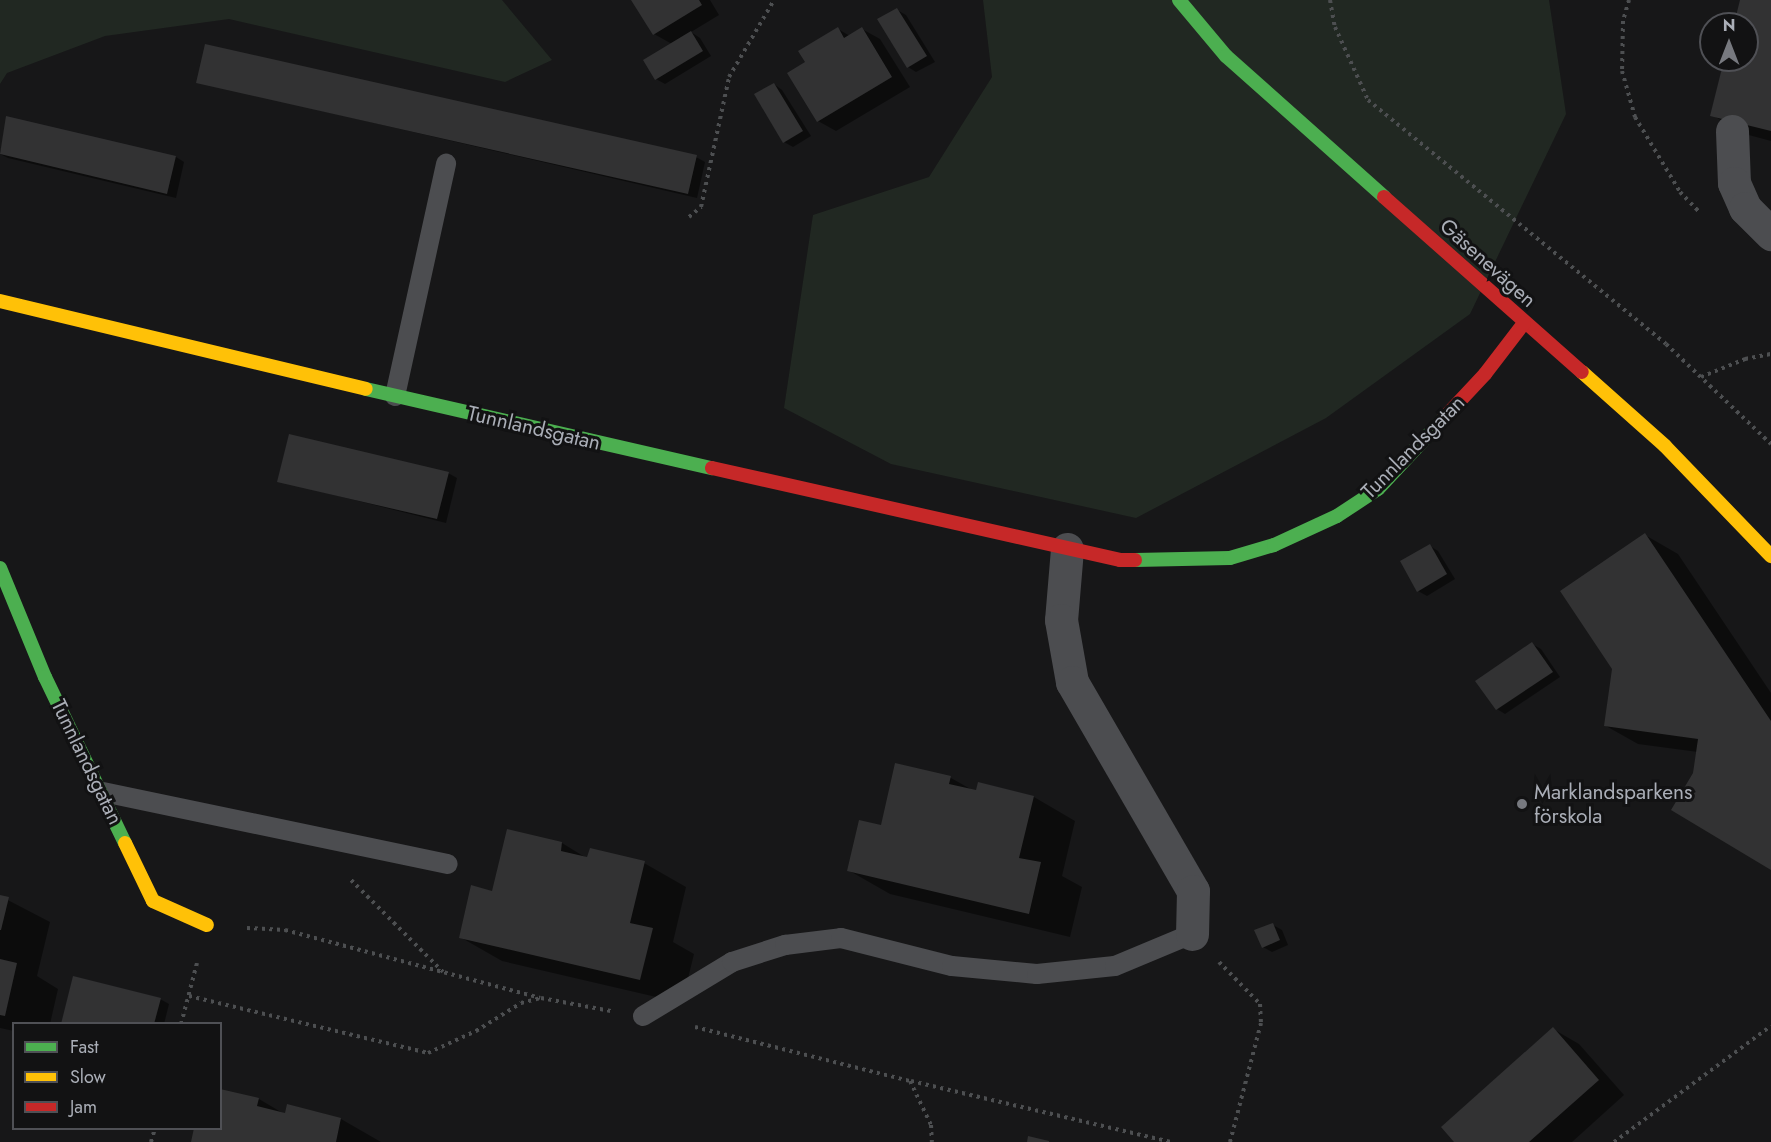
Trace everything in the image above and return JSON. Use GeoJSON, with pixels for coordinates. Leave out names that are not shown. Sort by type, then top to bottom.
{"type":"FeatureCollection","features":[{"type":"Feature","properties":{"kind":"street","name":"Gäsenevägen"},"geometry":{"type":"LineString","coordinates":[[1179,0],[1226,56],[1524,324],[1665,446],[1771,556]]}},
{"type":"Feature","properties":{"kind":"street"},"geometry":{"type":"LineString","coordinates":[[1732,130],[1734,183],[1745,208],[1771,234]]}},
{"type":"Feature","properties":{"kind":"street","name":"Tunnlandsgatan"},"geometry":{"type":"LineString","coordinates":[[1,305],[1120,560],[1230,558],[1274,545],[1338,516],[1378,489],[1485,374],[1524,324]]}},
{"type":"Feature","properties":{"kind":"street"},"geometry":{"type":"LineString","coordinates":[[1067,549],[1061,620],[1072,682],[1193,891],[1192,934]]}},
{"type":"Feature","properties":{"kind":"street","name":"Tunnlandsgatan"},"geometry":{"type":"LineString","coordinates":[[0,568],[45,677],[103,792],[153,901],[207,925]]}},
{"type":"Feature","properties":{"kind":"lane"},"geometry":{"type":"LineString","coordinates":[[395,396],[446,164]]}},
{"type":"Feature","properties":{"kind":"lane"},"geometry":{"type":"LineString","coordinates":[[103,792],[447,864]]}},
{"type":"Feature","properties":{"kind":"lane"},"geometry":{"type":"LineString","coordinates":[[643,1016],[663,1008],[732,962],[785,945],[841,938],[952,966],[1037,974],[1115,966],[1192,934]]}},
{"type":"Feature","properties":{"kind":"path"},"geometry":{"type":"LineString","coordinates":[[689,217],[700,207],[729,77],[774,0]]}},
{"type":"Feature","properties":{"kind":"path"},"geometry":{"type":"LineString","coordinates":[[1330,0],[1335,27],[1368,100],[1666,344],[1771,444]]}},
{"type":"Feature","properties":{"kind":"path"},"geometry":{"type":"LineString","coordinates":[[1629,0],[1623,21],[1622,71],[1635,117],[1680,192],[1704,217]]}},
{"type":"Feature","properties":{"kind":"path"},"geometry":{"type":"LineString","coordinates":[[1700,378],[1745,359],[1771,354]]}},
{"type":"Feature","properties":{"kind":"path"},"geometry":{"type":"LineString","coordinates":[[306,834],[445,974]]}},
{"type":"Feature","properties":{"kind":"path"},"geometry":{"type":"LineString","coordinates":[[181,1022],[207,925],[285,930],[541,998],[643,1016],[1172,1142]]}},
{"type":"Feature","properties":{"kind":"path"},"geometry":{"type":"LineString","coordinates":[[1192,934],[1260,1004],[1261,1023],[1230,1142]]}},
{"type":"Feature","properties":{"kind":"path"},"geometry":{"type":"LineString","coordinates":[[189,996],[428,1053],[476,1031],[521,1003],[541,998]]}},
{"type":"Feature","properties":{"kind":"path"},"geometry":{"type":"LineString","coordinates":[[1614,1142],[1771,1026]]}},
{"type":"Feature","properties":{"kind":"path"},"geometry":{"type":"LineString","coordinates":[[910,1081],[927,1114],[932,1142]]}},
{"type":"Feature","properties":{"kind":"shaded area"},"geometry":{"type":"Polygon","coordinates":[[[0,0],[502,0],[552,60],[505,82],[229,19],[105,36],[7,73],[0,84],[0,0]]]}},
{"type":"Feature","properties":{"kind":"shaded area"},"geometry":{"type":"Polygon","coordinates":[[[983,0],[1549,0],[1566,114],[1470,314],[1326,418],[1136,518],[891,464],[784,408],[813,215],[929,177],[992,77],[983,0]]]}},
{"type":"Feature","properties":{"kind":"building"},"geometry":{"type":"Polygon","coordinates":[[[631,0],[699,0],[702,5],[653,35],[631,0]]]}},
{"type":"Feature","properties":{"kind":"building"},"geometry":{"type":"Polygon","coordinates":[[[1740,0],[1771,0],[1771,131],[1710,116],[1721,72],[1759,72],[1759,12],[1737,12],[1740,0]]]}},
{"type":"Feature","properties":{"kind":"building"},"geometry":{"type":"Polygon","coordinates":[[[897,8],[927,56],[907,68],[877,19],[897,8]]]}},
{"type":"Feature","properties":{"kind":"building"},"geometry":{"type":"Polygon","coordinates":[[[838,27],[844,38],[862,27],[892,77],[817,122],[787,73],[805,62],[798,51],[838,27]]]}},
{"type":"Feature","properties":{"kind":"building"},"geometry":{"type":"Polygon","coordinates":[[[691,31],[703,51],[655,80],[643,60],[691,31]]]}},
{"type":"Feature","properties":{"kind":"building"},"geometry":{"type":"Polygon","coordinates":[[[205,44],[697,155],[688,194],[196,83],[205,44]]]}},
{"type":"Feature","properties":{"kind":"building"},"geometry":{"type":"Polygon","coordinates":[[[774,83],[803,131],[783,143],[754,94],[774,83]]]}},
{"type":"Feature","properties":{"kind":"building"},"geometry":{"type":"Polygon","coordinates":[[[6,116],[176,156],[167,194],[0,154],[6,116]]]}},
{"type":"Feature","properties":{"kind":"building"},"geometry":{"type":"Polygon","coordinates":[[[289,434],[449,472],[437,519],[277,482],[289,434]]]}},
{"type":"Feature","properties":{"kind":"building"},"geometry":{"type":"Polygon","coordinates":[[[1645,533],[1771,721],[1771,870],[1671,810],[1693,773],[1698,739],[1604,726],[1612,669],[1560,591],[1645,533]]]}},
{"type":"Feature","properties":{"kind":"building"},"geometry":{"type":"Polygon","coordinates":[[[1430,544],[1447,574],[1417,592],[1400,561],[1430,544]]]}},
{"type":"Feature","properties":{"kind":"building"},"geometry":{"type":"Polygon","coordinates":[[[1532,642],[1553,672],[1496,710],[1475,681],[1532,642]]]}},
{"type":"Feature","properties":{"kind":"building"},"geometry":{"type":"Polygon","coordinates":[[[895,763],[951,776],[949,784],[976,790],[978,782],[1034,796],[1019,858],[1041,862],[1029,914],[847,871],[859,820],[881,825],[895,763]]]}},
{"type":"Feature","properties":{"kind":"building"},"geometry":{"type":"Polygon","coordinates":[[[507,829],[562,842],[561,851],[587,857],[590,848],[645,861],[630,923],[653,928],[640,980],[459,938],[471,885],[492,891],[507,829]]]}},
{"type":"Feature","properties":{"kind":"building"},"geometry":{"type":"Polygon","coordinates":[[[0,895],[9,897],[1,930],[0,930],[0,895]]]}},
{"type":"Feature","properties":{"kind":"building"},"geometry":{"type":"Polygon","coordinates":[[[1273,923],[1280,940],[1262,948],[1254,930],[1273,923]]]}},
{"type":"Feature","properties":{"kind":"building"},"geometry":{"type":"Polygon","coordinates":[[[0,959],[17,963],[5,1016],[0,1015],[0,959]]]}},
{"type":"Feature","properties":{"kind":"building"},"geometry":{"type":"Polygon","coordinates":[[[73,976],[161,998],[155,1022],[62,1022],[73,976]]]}},
{"type":"Feature","properties":{"kind":"building"},"geometry":{"type":"Polygon","coordinates":[[[1553,1027],[1599,1080],[1529,1142],[1454,1142],[1441,1127],[1553,1027]]]}},
{"type":"Feature","properties":{"kind":"building"},"geometry":{"type":"Polygon","coordinates":[[[222,1089],[259,1098],[257,1106],[285,1113],[287,1104],[341,1118],[336,1142],[191,1142],[194,1130],[222,1130],[222,1089]]]}},
{"type":"Feature","properties":{"kind":"building"},"geometry":{"type":"Polygon","coordinates":[[[1028,1136],[1049,1141],[1049,1142],[1027,1142],[1028,1136]]]}},
{"type":"Feature","properties":{"kind":"traffic: fast"},"geometry":{"type":"LineString","coordinates":[[1179,0],[1226,56],[1384,197]]}},
{"type":"Feature","properties":{"kind":"traffic: fast"},"geometry":{"type":"LineString","coordinates":[[366,389],[712,468]]}},
{"type":"Feature","properties":{"kind":"traffic: fast"},"geometry":{"type":"LineString","coordinates":[[1135,560],[1230,558],[1274,545],[1337,516],[1378,489],[1443,419]]}},
{"type":"Feature","properties":{"kind":"traffic: fast"},"geometry":{"type":"LineString","coordinates":[[0,568],[45,677],[125,843]]}},
{"type":"Feature","properties":{"kind":"traffic: slow"},"geometry":{"type":"LineString","coordinates":[[0,301],[366,389]]}},
{"type":"Feature","properties":{"kind":"traffic: slow"},"geometry":{"type":"LineString","coordinates":[[1582,372],[1665,446],[1771,556]]}},
{"type":"Feature","properties":{"kind":"traffic: slow"},"geometry":{"type":"LineString","coordinates":[[125,843],[153,901],[207,925]]}},
{"type":"Feature","properties":{"kind":"traffic: jam"},"geometry":{"type":"LineString","coordinates":[[1384,197],[1582,372]]}},
{"type":"Feature","properties":{"kind":"traffic: jam"},"geometry":{"type":"LineString","coordinates":[[1443,419],[1485,374],[1524,323]]}},
{"type":"Feature","properties":{"kind":"traffic: jam"},"geometry":{"type":"LineString","coordinates":[[712,468],[1120,560],[1135,560]]}},
{"type":"Feature","properties":{"kind":"place","name":"Marklandsparkens förskola"},"geometry":{"type":"Point","coordinates":[1522,804]}}]}
